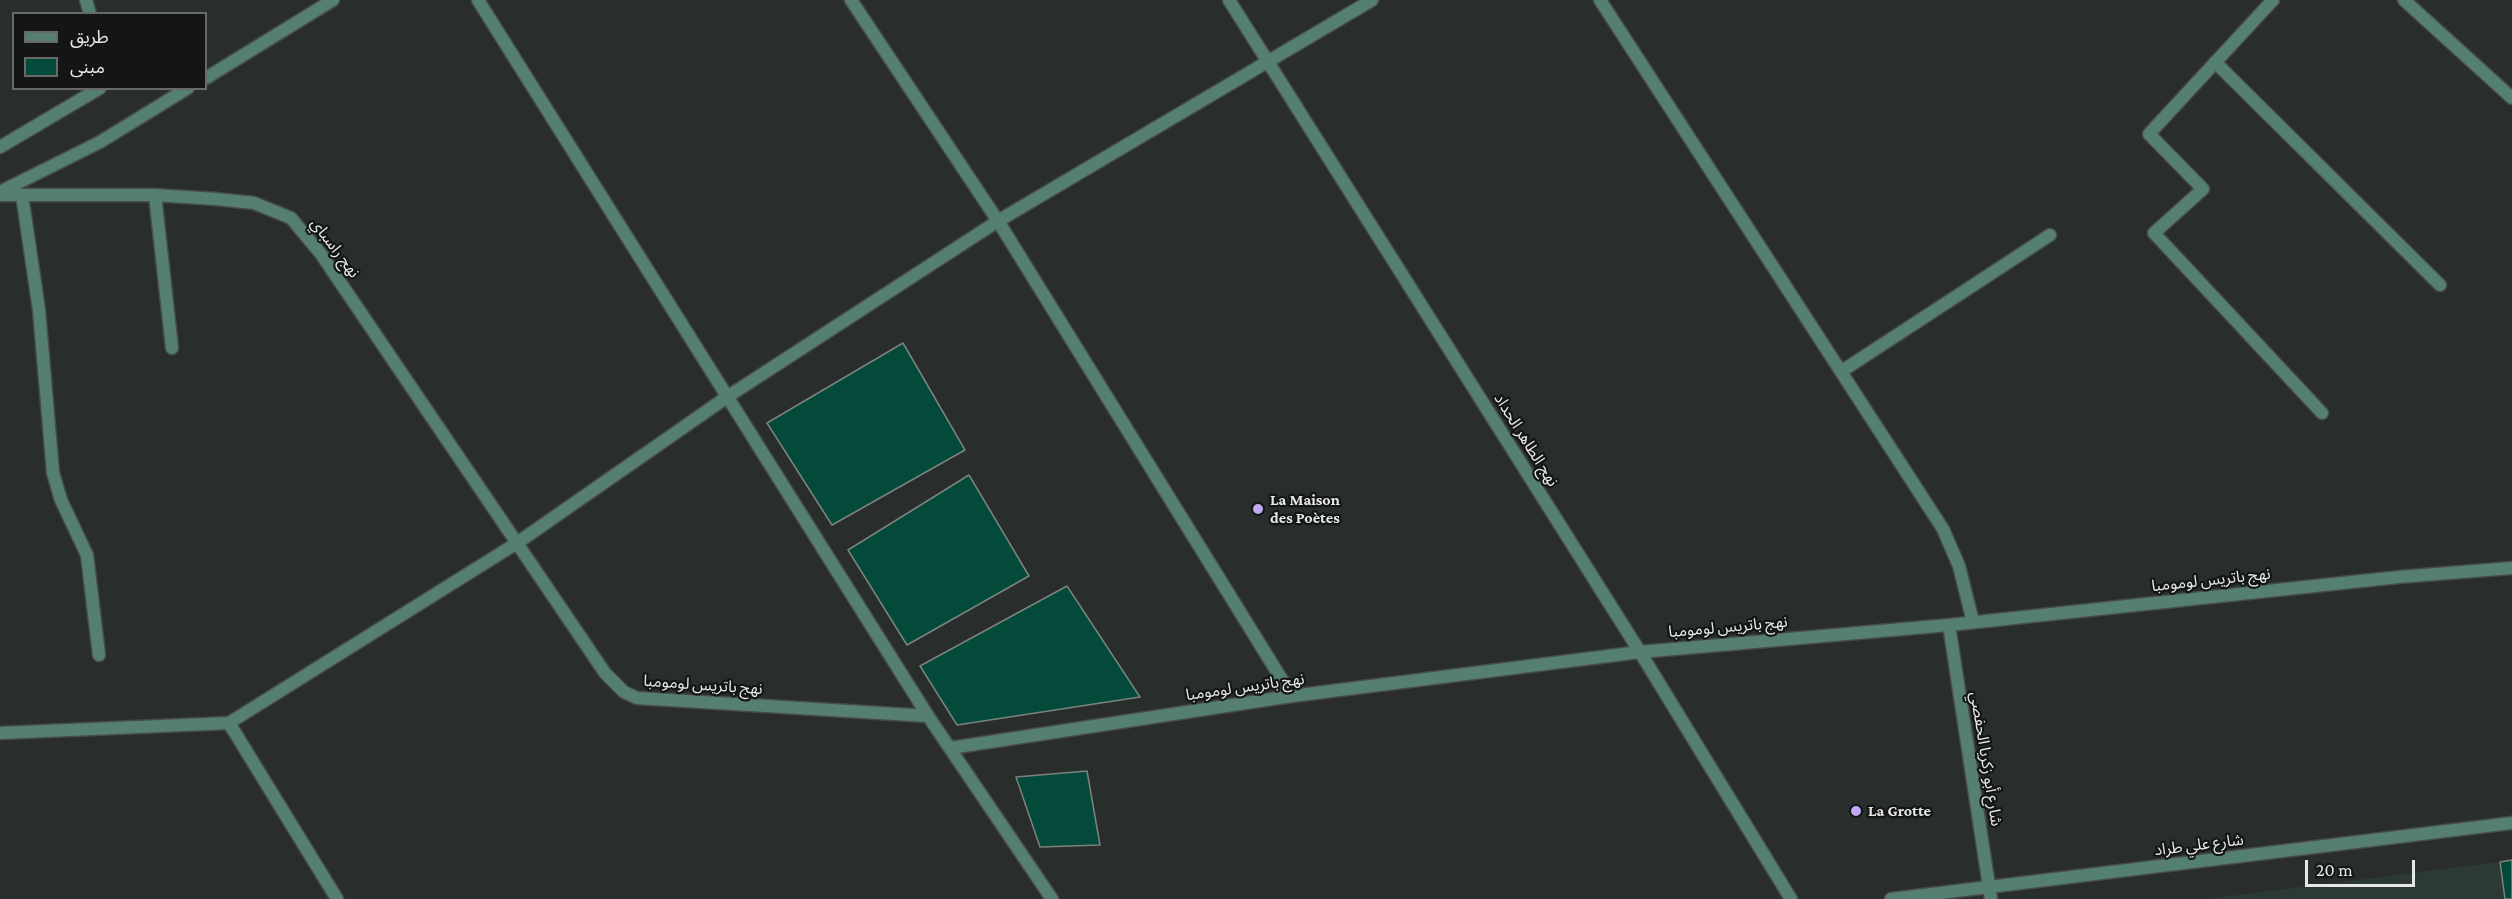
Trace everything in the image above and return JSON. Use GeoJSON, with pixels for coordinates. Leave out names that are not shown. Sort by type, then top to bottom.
{"type":"FeatureCollection","features":[{"type":"Feature","properties":{"kind":"street"},"geometry":{"type":"LineString","coordinates":[[207,77],[333,0]]}},
{"type":"Feature","properties":{"kind":"street"},"geometry":{"type":"LineString","coordinates":[[478,0],[928,716],[1052,899]]}},
{"type":"Feature","properties":{"kind":"street"},"geometry":{"type":"LineString","coordinates":[[851,0],[998,221],[1292,696]]}},
{"type":"Feature","properties":{"kind":"street","name":"نهج الطاهر الحداد"},"geometry":{"type":"LineString","coordinates":[[1229,0],[1640,652],[1791,899]]}},
{"type":"Feature","properties":{"kind":"street"},"geometry":{"type":"LineString","coordinates":[[0,733],[229,723],[517,543],[727,397],[998,221],[1372,0]]}},
{"type":"Feature","properties":{"kind":"street"},"geometry":{"type":"LineString","coordinates":[[1600,0],[1943,530],[1959,566],[1973,622]]}},
{"type":"Feature","properties":{"kind":"street"},"geometry":{"type":"LineString","coordinates":[[2273,0],[2149,134],[2203,189],[2154,233],[2322,413]]}},
{"type":"Feature","properties":{"kind":"street"},"geometry":{"type":"LineString","coordinates":[[2404,0],[2512,98]]}},
{"type":"Feature","properties":{"kind":"street"},"geometry":{"type":"LineString","coordinates":[[2215,62],[2440,285]]}},
{"type":"Feature","properties":{"kind":"street"},"geometry":{"type":"LineString","coordinates":[[0,147],[96,90]]}},
{"type":"Feature","properties":{"kind":"street"},"geometry":{"type":"LineString","coordinates":[[0,194],[100,142],[185,90]]}},
{"type":"Feature","properties":{"kind":"street","name":"نهج راسباي"},"geometry":{"type":"LineString","coordinates":[[0,194],[155,195],[254,203],[291,218],[321,254],[517,543]]}},
{"type":"Feature","properties":{"kind":"street"},"geometry":{"type":"LineString","coordinates":[[22,195],[39,310],[53,473],[61,501],[87,555],[99,655]]}},
{"type":"Feature","properties":{"kind":"street"},"geometry":{"type":"LineString","coordinates":[[155,195],[172,348]]}},
{"type":"Feature","properties":{"kind":"street"},"geometry":{"type":"LineString","coordinates":[[1842,371],[2050,235]]}},
{"type":"Feature","properties":{"kind":"street","name":"نهج باتريس لومومبا"},"geometry":{"type":"LineString","coordinates":[[517,543],[605,673],[624,692],[637,698],[928,716]]}},
{"type":"Feature","properties":{"kind":"street","name":"نهج باتريس لومومبا"},"geometry":{"type":"LineString","coordinates":[[950,748],[1292,696],[1640,652],[1948,625],[2399,577],[2512,568]]}},
{"type":"Feature","properties":{"kind":"street","name":"شارع أبو زكريا الحفصي"},"geometry":{"type":"LineString","coordinates":[[1948,625],[1990,894]]}},
{"type":"Feature","properties":{"kind":"street"},"geometry":{"type":"LineString","coordinates":[[229,723],[337,899]]}},
{"type":"Feature","properties":{"kind":"street","name":"شارع علي طراد"},"geometry":{"type":"LineString","coordinates":[[1891,899],[1990,894],[2512,823]]}},
{"type":"Feature","properties":{"kind":"shaded area"},"geometry":{"type":"Polygon","coordinates":[[[2512,860],[2512,899],[2206,899],[2500,862],[2512,860]]]}},
{"type":"Feature","properties":{"kind":"building"},"geometry":{"type":"Polygon","coordinates":[[[903,343],[965,450],[832,525],[767,423],[903,343]]]}},
{"type":"Feature","properties":{"kind":"building"},"geometry":{"type":"Polygon","coordinates":[[[969,475],[1029,576],[907,645],[848,550],[969,475]]]}},
{"type":"Feature","properties":{"kind":"building"},"geometry":{"type":"Polygon","coordinates":[[[1067,586],[1140,697],[957,725],[920,666],[1067,586]]]}},
{"type":"Feature","properties":{"kind":"building"},"geometry":{"type":"Polygon","coordinates":[[[1087,771],[1100,845],[1040,847],[1016,777],[1087,771]]]}},
{"type":"Feature","properties":{"kind":"building"},"geometry":{"type":"Polygon","coordinates":[[[2512,860],[2512,899],[2505,899],[2500,862],[2512,860]]]}},
{"type":"Feature","properties":{"kind":"place","name":"La Maison des Poètes"},"geometry":{"type":"Point","coordinates":[1258,509]}},
{"type":"Feature","properties":{"kind":"place","name":"La Grotte"},"geometry":{"type":"Point","coordinates":[1856,811]}}]}
